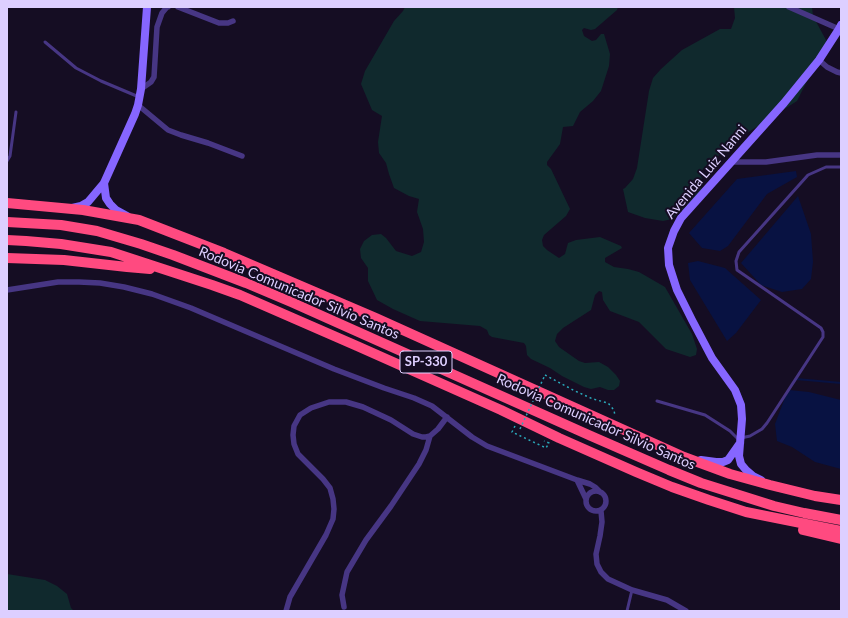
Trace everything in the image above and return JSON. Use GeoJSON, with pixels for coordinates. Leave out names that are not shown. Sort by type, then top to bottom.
{"type":"FeatureCollection","features":[{"type":"Feature","properties":{"kind":"highway"},"geometry":{"type":"LineString","coordinates":[[7,203],[83,210],[139,220],[224,253],[376,318],[684,457],[730,474],[770,485],[815,496],[841,500]]}},
{"type":"Feature","properties":{"kind":"highway","name":"Rodovia Comunicador Silvio Santos"},"geometry":{"type":"LineString","coordinates":[[7,222],[62,225],[97,231],[173,255],[246,283],[701,483],[766,503],[804,513],[841,520]]}},
{"type":"Feature","properties":{"kind":"highway","name":"Rodovia Comunicador Silvio Santos"},"geometry":{"type":"LineString","coordinates":[[7,240],[61,244],[111,252],[212,285],[356,346],[519,424],[559,438],[651,478],[746,512],[841,531]]}},
{"type":"Feature","properties":{"kind":"highway"},"geometry":{"type":"LineString","coordinates":[[7,258],[64,260],[146,268],[182,275]]}},
{"type":"Feature","properties":{"kind":"highway"},"geometry":{"type":"LineString","coordinates":[[746,512],[804,530],[841,539]]}},
{"type":"Feature","properties":{"kind":"street"},"geometry":{"type":"LineString","coordinates":[[54,207],[73,208],[81,206],[88,202],[104,183],[135,114],[139,97],[147,7]]}},
{"type":"Feature","properties":{"kind":"street"},"geometry":{"type":"LineString","coordinates":[[139,97],[154,77],[158,27],[162,13],[168,7]]}},
{"type":"Feature","properties":{"kind":"street"},"geometry":{"type":"LineString","coordinates":[[178,7],[219,23],[228,23],[233,21]]}},
{"type":"Feature","properties":{"kind":"street"},"geometry":{"type":"LineString","coordinates":[[788,7],[840,27]]}},
{"type":"Feature","properties":{"kind":"street","name":"Avenida Luiz Nanni"},"geometry":{"type":"LineString","coordinates":[[770,485],[753,476],[741,464],[739,456],[742,419],[741,405],[735,390],[712,358],[677,290],[669,265],[668,248],[674,231],[681,218],[784,103],[819,60],[840,27]]}},
{"type":"Feature","properties":{"kind":"street"},"geometry":{"type":"LineString","coordinates":[[819,60],[827,67],[841,72]]}},
{"type":"Feature","properties":{"kind":"street"},"geometry":{"type":"LineString","coordinates":[[139,97],[168,130],[208,142],[242,156]]}},
{"type":"Feature","properties":{"kind":"street"},"geometry":{"type":"LineString","coordinates":[[730,162],[766,162],[817,155],[841,155]]}},
{"type":"Feature","properties":{"kind":"street"},"geometry":{"type":"LineString","coordinates":[[104,183],[106,198],[110,204],[116,210],[139,220]]}},
{"type":"Feature","properties":{"kind":"street"},"geometry":{"type":"LineString","coordinates":[[7,290],[58,282],[80,282],[100,283],[152,294],[190,308],[334,369],[432,406],[472,437],[487,446],[590,484],[605,496],[606,503],[604,509],[594,512],[588,509],[585,502],[586,499],[577,480]]}},
{"type":"Feature","properties":{"kind":"street"},"geometry":{"type":"LineString","coordinates":[[286,611],[290,597],[326,535],[333,519],[334,509],[330,488],[298,454],[294,444],[292,435],[294,426],[300,415],[311,408],[329,402],[346,402],[363,407],[391,420],[413,434],[422,437],[430,436]]}},
{"type":"Feature","properties":{"kind":"street"},"geometry":{"type":"LineString","coordinates":[[344,607],[342,595],[347,572],[366,540],[419,464],[426,450],[430,436],[438,429],[447,417]]}},
{"type":"Feature","properties":{"kind":"street"},"geometry":{"type":"LineString","coordinates":[[684,457],[723,462],[728,460],[740,440]]}},
{"type":"Feature","properties":{"kind":"street"},"geometry":{"type":"LineString","coordinates":[[586,499],[593,491],[600,492]]}},
{"type":"Feature","properties":{"kind":"street"},"geometry":{"type":"LineString","coordinates":[[601,511],[602,522],[596,554],[597,564],[601,572],[608,579],[632,590],[667,600],[686,611]]}},
{"type":"Feature","properties":{"kind":"lane"},"geometry":{"type":"LineString","coordinates":[[45,42],[76,68],[101,81],[139,97]]}},
{"type":"Feature","properties":{"kind":"lane"},"geometry":{"type":"LineString","coordinates":[[7,161],[10,156],[16,112]]}},
{"type":"Feature","properties":{"kind":"lane"},"geometry":{"type":"LineString","coordinates":[[657,401],[705,415],[730,431],[740,440],[762,429],[823,337],[823,332],[821,328],[737,270],[736,261],[739,252],[808,175],[826,167],[841,167]]}},
{"type":"Feature","properties":{"kind":"lane"},"geometry":{"type":"LineString","coordinates":[[627,611],[632,590]]}},
{"type":"Feature","properties":{"kind":"path"},"geometry":{"type":"LineString","coordinates":[[543,441],[549,443],[546,448],[512,432],[519,424],[545,376],[587,396],[608,403],[614,410],[615,425]]}},
{"type":"Feature","properties":{"kind":"green space"},"geometry":{"type":"Polygon","coordinates":[[[405,7],[618,7],[617,10],[595,29],[591,30],[584,28],[582,30],[584,36],[592,41],[596,40],[601,34],[604,34],[610,54],[609,66],[601,91],[593,101],[580,112],[573,126],[563,127],[560,144],[547,162],[547,165],[551,169],[570,209],[566,216],[544,235],[542,240],[543,246],[559,258],[565,254],[568,243],[576,240],[600,237],[621,246],[622,248],[605,258],[605,262],[614,267],[639,272],[665,287],[692,334],[697,349],[696,355],[690,357],[666,349],[639,322],[610,311],[603,300],[602,292],[599,291],[595,295],[591,310],[563,328],[557,334],[555,341],[559,347],[579,361],[585,363],[599,362],[608,367],[620,381],[619,386],[614,390],[608,390],[600,387],[591,389],[562,376],[550,368],[531,359],[527,355],[526,346],[524,343],[492,337],[489,335],[487,330],[480,326],[420,321],[377,300],[368,281],[368,268],[361,258],[360,249],[364,241],[372,235],[381,234],[396,251],[412,256],[421,252],[424,242],[423,229],[417,212],[419,199],[409,196],[394,188],[386,163],[379,153],[378,142],[382,116],[372,110],[361,84],[365,71],[394,21],[405,7]]]}},
{"type":"Feature","properties":{"kind":"green space"},"geometry":{"type":"Polygon","coordinates":[[[734,7],[812,7],[813,16],[826,40],[827,48],[809,77],[797,101],[747,133],[729,149],[712,160],[700,173],[703,182],[701,190],[693,200],[672,219],[663,221],[645,218],[628,212],[623,189],[633,179],[637,168],[649,91],[653,78],[682,50],[720,29],[731,29],[735,18],[734,7]]]}},
{"type":"Feature","properties":{"kind":"green space"},"geometry":{"type":"Polygon","coordinates":[[[7,574],[45,580],[57,586],[67,594],[71,608],[74,611],[7,611],[7,574]]]}},
{"type":"Feature","properties":{"kind":"shaded area"},"geometry":{"type":"Polygon","coordinates":[[[796,171],[797,177],[767,194],[728,246],[720,251],[702,248],[689,233],[737,179],[796,171]]]}},
{"type":"Feature","properties":{"kind":"shaded area"},"geometry":{"type":"Polygon","coordinates":[[[798,196],[811,234],[813,262],[811,279],[802,289],[782,292],[761,285],[741,263],[798,196]]]}},
{"type":"Feature","properties":{"kind":"shaded area"},"geometry":{"type":"Polygon","coordinates":[[[698,261],[725,268],[761,300],[736,333],[727,341],[690,280],[688,263],[698,261]]]}},
{"type":"Feature","properties":{"kind":"shaded area"},"geometry":{"type":"Polygon","coordinates":[[[789,390],[809,392],[841,400],[841,469],[815,462],[792,447],[777,441],[775,424],[789,390]]]}},
{"type":"Feature","properties":{"kind":"waterway"},"geometry":{"type":"LineString","coordinates":[[796,379],[841,383]]}}]}
